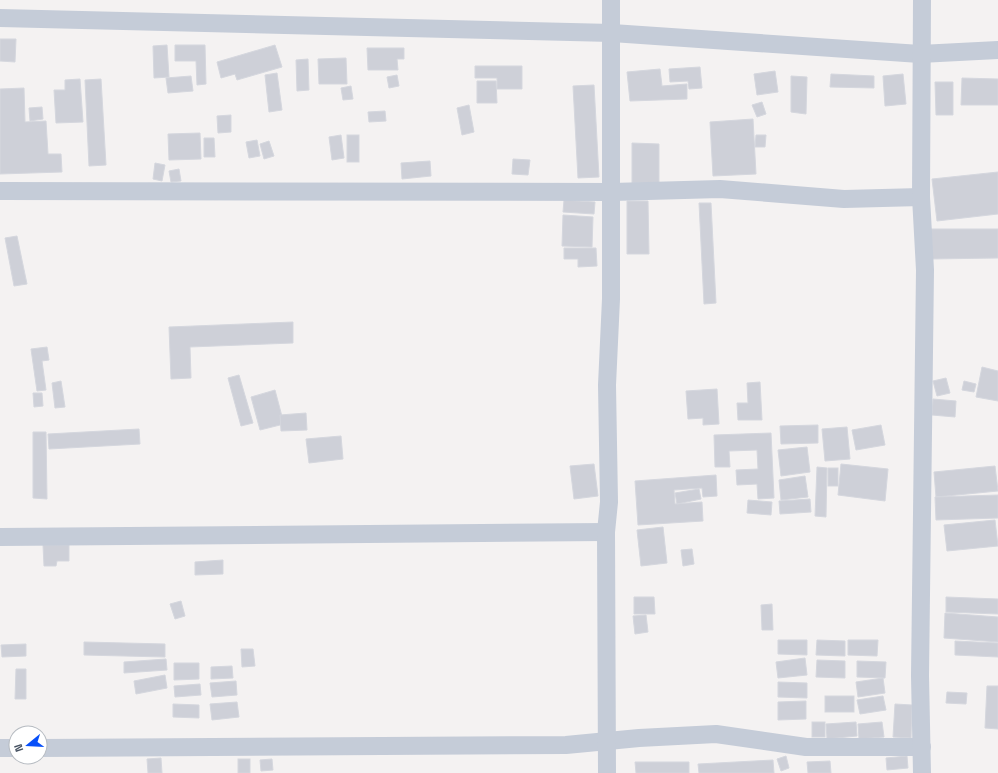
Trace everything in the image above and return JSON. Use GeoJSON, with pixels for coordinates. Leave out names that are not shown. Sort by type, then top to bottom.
{"type":"FeatureCollection","features":[{"type":"Feature","properties":{"kind":"street"},"geometry":{"type":"LineString","coordinates":[[607,773],[606,532],[608,502],[607,385],[611,299],[611,0]]}},
{"type":"Feature","properties":{"kind":"street"},"geometry":{"type":"LineString","coordinates":[[922,0],[920,54],[921,197],[925,270],[920,676],[922,773]]}},
{"type":"Feature","properties":{"kind":"street"},"geometry":{"type":"LineString","coordinates":[[0,18],[612,33],[920,54],[998,50]]}},
{"type":"Feature","properties":{"kind":"street"},"geometry":{"type":"LineString","coordinates":[[0,191],[612,192],[720,189],[844,199],[921,197]]}},
{"type":"Feature","properties":{"kind":"street"},"geometry":{"type":"LineString","coordinates":[[0,536],[606,532]]}},
{"type":"Feature","properties":{"kind":"street"},"geometry":{"type":"LineString","coordinates":[[48,748],[566,746],[716,734],[806,747],[922,747]]}},
{"type":"Feature","properties":{"kind":"building"},"geometry":{"type":"Polygon","coordinates":[[[0,39],[16,39],[15,62],[0,61],[0,39]]]}},
{"type":"Feature","properties":{"kind":"building"},"geometry":{"type":"Polygon","coordinates":[[[167,45],[169,77],[154,78],[153,46],[167,45]]]}},
{"type":"Feature","properties":{"kind":"building"},"geometry":{"type":"Polygon","coordinates":[[[175,45],[205,45],[206,84],[197,85],[196,61],[175,61],[175,45]]]}},
{"type":"Feature","properties":{"kind":"building"},"geometry":{"type":"Polygon","coordinates":[[[275,45],[282,67],[237,80],[235,74],[221,78],[217,62],[275,45]]]}},
{"type":"Feature","properties":{"kind":"building"},"geometry":{"type":"Polygon","coordinates":[[[367,48],[404,48],[404,59],[397,59],[398,70],[368,70],[367,48]]]}},
{"type":"Feature","properties":{"kind":"building"},"geometry":{"type":"Polygon","coordinates":[[[346,58],[347,84],[319,84],[318,59],[346,58]]]}},
{"type":"Feature","properties":{"kind":"building"},"geometry":{"type":"Polygon","coordinates":[[[308,59],[309,90],[297,91],[296,60],[308,59]]]}},
{"type":"Feature","properties":{"kind":"building"},"geometry":{"type":"Polygon","coordinates":[[[475,66],[522,66],[522,89],[497,89],[497,78],[475,78],[475,66]]]}},
{"type":"Feature","properties":{"kind":"building"},"geometry":{"type":"Polygon","coordinates":[[[700,67],[702,88],[689,89],[688,81],[670,82],[669,69],[700,67]]]}},
{"type":"Feature","properties":{"kind":"building"},"geometry":{"type":"Polygon","coordinates":[[[660,69],[662,86],[687,84],[687,99],[630,101],[627,72],[660,69]]]}},
{"type":"Feature","properties":{"kind":"building"},"geometry":{"type":"Polygon","coordinates":[[[775,71],[778,92],[757,95],[754,74],[775,71]]]}},
{"type":"Feature","properties":{"kind":"building"},"geometry":{"type":"Polygon","coordinates":[[[277,73],[282,110],[269,112],[265,75],[277,73]]]}},
{"type":"Feature","properties":{"kind":"building"},"geometry":{"type":"Polygon","coordinates":[[[831,74],[874,76],[874,88],[830,87],[831,74]]]}},
{"type":"Feature","properties":{"kind":"building"},"geometry":{"type":"Polygon","coordinates":[[[903,74],[906,104],[885,106],[883,76],[903,74]]]}},
{"type":"Feature","properties":{"kind":"building"},"geometry":{"type":"Polygon","coordinates":[[[397,75],[399,86],[389,88],[387,77],[397,75]]]}},
{"type":"Feature","properties":{"kind":"building"},"geometry":{"type":"Polygon","coordinates":[[[191,76],[193,91],[168,93],[166,78],[191,76]]]}},
{"type":"Feature","properties":{"kind":"building"},"geometry":{"type":"Polygon","coordinates":[[[791,76],[807,77],[806,114],[791,112],[791,76]]]}},
{"type":"Feature","properties":{"kind":"building"},"geometry":{"type":"Polygon","coordinates":[[[962,78],[998,79],[998,105],[961,105],[962,78]]]}},
{"type":"Feature","properties":{"kind":"building"},"geometry":{"type":"Polygon","coordinates":[[[80,79],[83,122],[56,123],[54,90],[65,90],[65,80],[80,79]]]}},
{"type":"Feature","properties":{"kind":"building"},"geometry":{"type":"Polygon","coordinates":[[[101,79],[106,165],[89,166],[85,80],[101,79]]]}},
{"type":"Feature","properties":{"kind":"building"},"geometry":{"type":"Polygon","coordinates":[[[477,81],[496,81],[497,103],[477,103],[477,81]]]}},
{"type":"Feature","properties":{"kind":"building"},"geometry":{"type":"Polygon","coordinates":[[[935,82],[953,82],[953,115],[936,115],[935,82]]]}},
{"type":"Feature","properties":{"kind":"building"},"geometry":{"type":"Polygon","coordinates":[[[594,85],[599,177],[578,178],[573,86],[594,85]]]}},
{"type":"Feature","properties":{"kind":"building"},"geometry":{"type":"Polygon","coordinates":[[[351,86],[353,99],[343,100],[341,88],[351,86]]]}},
{"type":"Feature","properties":{"kind":"building"},"geometry":{"type":"Polygon","coordinates":[[[24,88],[25,122],[46,121],[48,154],[61,154],[62,172],[0,174],[0,89],[24,88]]]}},
{"type":"Feature","properties":{"kind":"building"},"geometry":{"type":"Polygon","coordinates":[[[762,102],[766,114],[757,117],[752,105],[762,102]]]}},
{"type":"Feature","properties":{"kind":"building"},"geometry":{"type":"Polygon","coordinates":[[[469,105],[474,132],[462,135],[457,108],[469,105]]]}},
{"type":"Feature","properties":{"kind":"building"},"geometry":{"type":"Polygon","coordinates":[[[42,107],[43,119],[30,121],[29,108],[42,107]]]}},
{"type":"Feature","properties":{"kind":"building"},"geometry":{"type":"Polygon","coordinates":[[[385,111],[386,121],[369,122],[368,112],[385,111]]]}},
{"type":"Feature","properties":{"kind":"building"},"geometry":{"type":"Polygon","coordinates":[[[231,115],[231,132],[218,133],[217,116],[231,115]]]}},
{"type":"Feature","properties":{"kind":"building"},"geometry":{"type":"Polygon","coordinates":[[[753,119],[756,174],[713,176],[710,122],[753,119]]]}},
{"type":"Feature","properties":{"kind":"building"},"geometry":{"type":"Polygon","coordinates":[[[200,133],[201,159],[169,160],[168,134],[200,133]]]}},
{"type":"Feature","properties":{"kind":"building"},"geometry":{"type":"Polygon","coordinates":[[[341,135],[344,158],[332,160],[329,137],[341,135]]]}},
{"type":"Feature","properties":{"kind":"building"},"geometry":{"type":"Polygon","coordinates":[[[347,135],[359,135],[359,162],[347,162],[347,135]]]}},
{"type":"Feature","properties":{"kind":"building"},"geometry":{"type":"Polygon","coordinates":[[[756,135],[766,135],[765,147],[755,147],[756,135]]]}},
{"type":"Feature","properties":{"kind":"building"},"geometry":{"type":"Polygon","coordinates":[[[204,138],[214,138],[215,157],[204,157],[204,138]]]}},
{"type":"Feature","properties":{"kind":"building"},"geometry":{"type":"Polygon","coordinates":[[[257,140],[260,156],[249,158],[246,142],[257,140]]]}},
{"type":"Feature","properties":{"kind":"building"},"geometry":{"type":"Polygon","coordinates":[[[269,141],[274,156],[264,159],[260,144],[269,141]]]}},
{"type":"Feature","properties":{"kind":"building"},"geometry":{"type":"Polygon","coordinates":[[[632,143],[659,144],[659,183],[632,183],[632,143]]]}},
{"type":"Feature","properties":{"kind":"building"},"geometry":{"type":"Polygon","coordinates":[[[513,159],[530,160],[528,175],[512,174],[513,159]]]}},
{"type":"Feature","properties":{"kind":"building"},"geometry":{"type":"Polygon","coordinates":[[[430,161],[431,176],[402,179],[401,163],[430,161]]]}},
{"type":"Feature","properties":{"kind":"building"},"geometry":{"type":"Polygon","coordinates":[[[155,163],[165,165],[162,181],[153,179],[155,163]]]}},
{"type":"Feature","properties":{"kind":"building"},"geometry":{"type":"Polygon","coordinates":[[[179,169],[181,181],[171,182],[169,171],[179,169]]]}},
{"type":"Feature","properties":{"kind":"building"},"geometry":{"type":"Polygon","coordinates":[[[998,172],[998,214],[937,221],[932,179],[998,172]]]}},
{"type":"Feature","properties":{"kind":"building"},"geometry":{"type":"Polygon","coordinates":[[[564,200],[595,202],[594,214],[563,212],[564,200]]]}},
{"type":"Feature","properties":{"kind":"building"},"geometry":{"type":"Polygon","coordinates":[[[627,201],[648,201],[649,254],[627,254],[627,201]]]}},
{"type":"Feature","properties":{"kind":"building"},"geometry":{"type":"Polygon","coordinates":[[[699,203],[711,203],[716,303],[704,304],[699,203]]]}},
{"type":"Feature","properties":{"kind":"building"},"geometry":{"type":"Polygon","coordinates":[[[563,215],[593,217],[592,247],[562,246],[563,215]]]}},
{"type":"Feature","properties":{"kind":"building"},"geometry":{"type":"Polygon","coordinates":[[[930,229],[998,229],[998,258],[931,259],[930,229]]]}},
{"type":"Feature","properties":{"kind":"building"},"geometry":{"type":"Polygon","coordinates":[[[17,236],[27,284],[14,286],[5,238],[17,236]]]}},
{"type":"Feature","properties":{"kind":"building"},"geometry":{"type":"Polygon","coordinates":[[[564,248],[596,248],[597,266],[578,267],[578,259],[564,259],[564,248]]]}},
{"type":"Feature","properties":{"kind":"building"},"geometry":{"type":"Polygon","coordinates":[[[293,322],[293,343],[190,347],[191,378],[171,379],[169,327],[293,322]]]}},
{"type":"Feature","properties":{"kind":"building"},"geometry":{"type":"Polygon","coordinates":[[[47,347],[49,360],[42,361],[46,390],[37,391],[31,349],[47,347]]]}},
{"type":"Feature","properties":{"kind":"building"},"geometry":{"type":"Polygon","coordinates":[[[982,367],[998,371],[998,401],[976,397],[982,367]]]}},
{"type":"Feature","properties":{"kind":"building"},"geometry":{"type":"Polygon","coordinates":[[[239,375],[253,423],[241,426],[228,378],[239,375]]]}},
{"type":"Feature","properties":{"kind":"building"},"geometry":{"type":"Polygon","coordinates":[[[946,378],[950,393],[937,396],[933,381],[946,378]]]}},
{"type":"Feature","properties":{"kind":"building"},"geometry":{"type":"Polygon","coordinates":[[[61,381],[65,407],[55,408],[52,383],[61,381]]]}},
{"type":"Feature","properties":{"kind":"building"},"geometry":{"type":"Polygon","coordinates":[[[964,381],[976,384],[974,392],[962,390],[964,381]]]}},
{"type":"Feature","properties":{"kind":"building"},"geometry":{"type":"Polygon","coordinates":[[[760,382],[762,420],[738,420],[737,403],[748,403],[747,383],[760,382]]]}},
{"type":"Feature","properties":{"kind":"building"},"geometry":{"type":"Polygon","coordinates":[[[717,389],[719,424],[703,425],[703,418],[688,419],[686,391],[717,389]]]}},
{"type":"Feature","properties":{"kind":"building"},"geometry":{"type":"Polygon","coordinates":[[[275,390],[284,424],[260,430],[251,397],[275,390]]]}},
{"type":"Feature","properties":{"kind":"building"},"geometry":{"type":"Polygon","coordinates":[[[33,393],[42,393],[43,406],[34,407],[33,393]]]}},
{"type":"Feature","properties":{"kind":"building"},"geometry":{"type":"Polygon","coordinates":[[[933,399],[956,401],[955,417],[932,415],[933,399]]]}},
{"type":"Feature","properties":{"kind":"building"},"geometry":{"type":"Polygon","coordinates":[[[306,413],[307,430],[281,431],[280,415],[306,413]]]}},
{"type":"Feature","properties":{"kind":"building"},"geometry":{"type":"Polygon","coordinates":[[[818,425],[818,443],[781,444],[780,426],[818,425]]]}},
{"type":"Feature","properties":{"kind":"building"},"geometry":{"type":"Polygon","coordinates":[[[881,425],[885,445],[856,450],[852,430],[881,425]]]}},
{"type":"Feature","properties":{"kind":"building"},"geometry":{"type":"Polygon","coordinates":[[[847,427],[850,459],[825,461],[822,429],[847,427]]]}},
{"type":"Feature","properties":{"kind":"building"},"geometry":{"type":"Polygon","coordinates":[[[139,429],[140,444],[49,449],[48,434],[139,429]]]}},
{"type":"Feature","properties":{"kind":"building"},"geometry":{"type":"Polygon","coordinates":[[[33,432],[46,432],[47,499],[33,498],[33,432]]]}},
{"type":"Feature","properties":{"kind":"building"},"geometry":{"type":"Polygon","coordinates":[[[771,433],[774,498],[758,499],[757,484],[737,485],[736,470],[758,469],[757,450],[729,451],[730,467],[715,467],[714,435],[771,433]]]}},
{"type":"Feature","properties":{"kind":"building"},"geometry":{"type":"Polygon","coordinates":[[[341,436],[343,459],[309,463],[306,439],[341,436]]]}},
{"type":"Feature","properties":{"kind":"building"},"geometry":{"type":"Polygon","coordinates":[[[807,447],[810,472],[781,476],[778,450],[807,447]]]}},
{"type":"Feature","properties":{"kind":"building"},"geometry":{"type":"Polygon","coordinates":[[[594,464],[598,496],[574,499],[570,466],[594,464]]]}},
{"type":"Feature","properties":{"kind":"building"},"geometry":{"type":"Polygon","coordinates":[[[841,464],[888,469],[885,501],[838,495],[841,464]]]}},
{"type":"Feature","properties":{"kind":"building"},"geometry":{"type":"Polygon","coordinates":[[[995,466],[998,491],[936,497],[934,472],[995,466]]]}},
{"type":"Feature","properties":{"kind":"building"},"geometry":{"type":"Polygon","coordinates":[[[817,467],[827,468],[826,517],[815,516],[817,467]]]}},
{"type":"Feature","properties":{"kind":"building"},"geometry":{"type":"Polygon","coordinates":[[[828,468],[838,468],[838,486],[828,486],[828,468]]]}},
{"type":"Feature","properties":{"kind":"building"},"geometry":{"type":"Polygon","coordinates":[[[716,475],[717,496],[703,497],[702,488],[674,490],[675,504],[702,502],[703,521],[638,525],[635,481],[716,475]]]}},
{"type":"Feature","properties":{"kind":"building"},"geometry":{"type":"Polygon","coordinates":[[[805,476],[808,497],[781,500],[779,480],[805,476]]]}},
{"type":"Feature","properties":{"kind":"building"},"geometry":{"type":"Polygon","coordinates":[[[699,489],[701,499],[677,504],[675,493],[699,489]]]}},
{"type":"Feature","properties":{"kind":"building"},"geometry":{"type":"Polygon","coordinates":[[[998,495],[998,518],[936,520],[935,497],[998,495]]]}},
{"type":"Feature","properties":{"kind":"building"},"geometry":{"type":"Polygon","coordinates":[[[810,499],[811,512],[780,514],[779,501],[810,499]]]}},
{"type":"Feature","properties":{"kind":"building"},"geometry":{"type":"Polygon","coordinates":[[[748,500],[772,502],[771,515],[747,513],[748,500]]]}},
{"type":"Feature","properties":{"kind":"building"},"geometry":{"type":"Polygon","coordinates":[[[995,520],[998,546],[947,551],[944,525],[995,520]]]}},
{"type":"Feature","properties":{"kind":"building"},"geometry":{"type":"Polygon","coordinates":[[[663,527],[667,563],[641,566],[637,530],[663,527]]]}},
{"type":"Feature","properties":{"kind":"building"},"geometry":{"type":"Polygon","coordinates":[[[43,545],[69,545],[69,561],[57,561],[56,566],[44,566],[43,545]]]}},
{"type":"Feature","properties":{"kind":"building"},"geometry":{"type":"Polygon","coordinates":[[[692,549],[694,564],[683,566],[681,550],[692,549]]]}},
{"type":"Feature","properties":{"kind":"building"},"geometry":{"type":"Polygon","coordinates":[[[223,560],[223,574],[195,575],[195,562],[223,560]]]}},
{"type":"Feature","properties":{"kind":"building"},"geometry":{"type":"Polygon","coordinates":[[[634,597],[654,597],[655,614],[634,614],[634,597]]]}},
{"type":"Feature","properties":{"kind":"building"},"geometry":{"type":"Polygon","coordinates":[[[946,597],[998,599],[998,614],[946,612],[946,597]]]}},
{"type":"Feature","properties":{"kind":"building"},"geometry":{"type":"Polygon","coordinates":[[[181,601],[185,616],[175,619],[170,604],[181,601]]]}},
{"type":"Feature","properties":{"kind":"building"},"geometry":{"type":"Polygon","coordinates":[[[772,604],[773,630],[762,630],[761,605],[772,604]]]}},
{"type":"Feature","properties":{"kind":"building"},"geometry":{"type":"Polygon","coordinates":[[[945,613],[998,617],[998,642],[944,638],[945,613]]]}},
{"type":"Feature","properties":{"kind":"building"},"geometry":{"type":"Polygon","coordinates":[[[646,615],[648,632],[635,634],[633,616],[646,615]]]}},
{"type":"Feature","properties":{"kind":"building"},"geometry":{"type":"Polygon","coordinates":[[[778,640],[807,640],[807,655],[778,654],[778,640]]]}},
{"type":"Feature","properties":{"kind":"building"},"geometry":{"type":"Polygon","coordinates":[[[817,640],[845,641],[845,656],[816,655],[817,640]]]}},
{"type":"Feature","properties":{"kind":"building"},"geometry":{"type":"Polygon","coordinates":[[[848,640],[878,640],[877,656],[848,655],[848,640]]]}},
{"type":"Feature","properties":{"kind":"building"},"geometry":{"type":"Polygon","coordinates":[[[955,641],[998,643],[998,657],[955,655],[955,641]]]}},
{"type":"Feature","properties":{"kind":"building"},"geometry":{"type":"Polygon","coordinates":[[[84,642],[165,644],[165,657],[84,655],[84,642]]]}},
{"type":"Feature","properties":{"kind":"building"},"geometry":{"type":"Polygon","coordinates":[[[26,644],[26,656],[2,657],[1,645],[26,644]]]}},
{"type":"Feature","properties":{"kind":"building"},"geometry":{"type":"Polygon","coordinates":[[[241,649],[253,649],[255,666],[242,667],[241,649]]]}},
{"type":"Feature","properties":{"kind":"building"},"geometry":{"type":"Polygon","coordinates":[[[805,658],[807,675],[778,678],[776,662],[805,658]]]}},
{"type":"Feature","properties":{"kind":"building"},"geometry":{"type":"Polygon","coordinates":[[[166,659],[167,670],[124,673],[124,662],[166,659]]]}},
{"type":"Feature","properties":{"kind":"building"},"geometry":{"type":"Polygon","coordinates":[[[817,660],[845,661],[845,678],[816,677],[817,660]]]}},
{"type":"Feature","properties":{"kind":"building"},"geometry":{"type":"Polygon","coordinates":[[[857,661],[886,662],[885,678],[857,677],[857,661]]]}},
{"type":"Feature","properties":{"kind":"building"},"geometry":{"type":"Polygon","coordinates":[[[174,663],[199,663],[199,679],[174,680],[174,663]]]}},
{"type":"Feature","properties":{"kind":"building"},"geometry":{"type":"Polygon","coordinates":[[[232,666],[233,678],[211,679],[211,667],[232,666]]]}},
{"type":"Feature","properties":{"kind":"building"},"geometry":{"type":"Polygon","coordinates":[[[16,669],[26,669],[26,699],[15,699],[16,669]]]}},
{"type":"Feature","properties":{"kind":"building"},"geometry":{"type":"Polygon","coordinates":[[[165,675],[167,688],[136,694],[134,681],[165,675]]]}},
{"type":"Feature","properties":{"kind":"building"},"geometry":{"type":"Polygon","coordinates":[[[883,678],[885,693],[858,697],[856,682],[883,678]]]}},
{"type":"Feature","properties":{"kind":"building"},"geometry":{"type":"Polygon","coordinates":[[[236,681],[237,695],[212,697],[210,683],[236,681]]]}},
{"type":"Feature","properties":{"kind":"building"},"geometry":{"type":"Polygon","coordinates":[[[778,682],[807,683],[807,698],[778,697],[778,682]]]}},
{"type":"Feature","properties":{"kind":"building"},"geometry":{"type":"Polygon","coordinates":[[[200,684],[201,695],[175,697],[174,686],[200,684]]]}},
{"type":"Feature","properties":{"kind":"building"},"geometry":{"type":"Polygon","coordinates":[[[987,686],[998,686],[998,729],[985,728],[987,686]]]}},
{"type":"Feature","properties":{"kind":"building"},"geometry":{"type":"Polygon","coordinates":[[[947,692],[967,693],[966,704],[946,703],[947,692]]]}},
{"type":"Feature","properties":{"kind":"building"},"geometry":{"type":"Polygon","coordinates":[[[825,696],[854,696],[854,712],[825,712],[825,696]]]}},
{"type":"Feature","properties":{"kind":"building"},"geometry":{"type":"Polygon","coordinates":[[[883,696],[886,710],[860,714],[857,700],[883,696]]]}},
{"type":"Feature","properties":{"kind":"building"},"geometry":{"type":"Polygon","coordinates":[[[806,701],[806,719],[778,720],[778,702],[806,701]]]}},
{"type":"Feature","properties":{"kind":"building"},"geometry":{"type":"Polygon","coordinates":[[[237,702],[239,717],[212,720],[210,704],[237,702]]]}},
{"type":"Feature","properties":{"kind":"building"},"geometry":{"type":"Polygon","coordinates":[[[173,704],[199,705],[199,718],[173,717],[173,704]]]}},
{"type":"Feature","properties":{"kind":"building"},"geometry":{"type":"Polygon","coordinates":[[[895,704],[912,705],[911,738],[893,737],[895,704]]]}},
{"type":"Feature","properties":{"kind":"building"},"geometry":{"type":"Polygon","coordinates":[[[812,722],[825,722],[825,737],[812,737],[812,722]]]}},
{"type":"Feature","properties":{"kind":"building"},"geometry":{"type":"Polygon","coordinates":[[[856,722],[857,736],[827,739],[826,724],[856,722]]]}},
{"type":"Feature","properties":{"kind":"building"},"geometry":{"type":"Polygon","coordinates":[[[882,722],[884,737],[859,739],[858,724],[882,722]]]}},
{"type":"Feature","properties":{"kind":"building"},"geometry":{"type":"Polygon","coordinates":[[[786,756],[789,768],[781,771],[777,759],[786,756]]]}},
{"type":"Feature","properties":{"kind":"building"},"geometry":{"type":"Polygon","coordinates":[[[907,756],[908,768],[887,770],[886,758],[907,756]]]}},
{"type":"Feature","properties":{"kind":"building"},"geometry":{"type":"Polygon","coordinates":[[[161,758],[162,773],[148,773],[147,759],[161,758]]]}},
{"type":"Feature","properties":{"kind":"building"},"geometry":{"type":"Polygon","coordinates":[[[238,759],[250,759],[250,773],[238,773],[238,759]]]}},
{"type":"Feature","properties":{"kind":"building"},"geometry":{"type":"Polygon","coordinates":[[[272,759],[273,770],[261,771],[260,760],[272,759]]]}},
{"type":"Feature","properties":{"kind":"building"},"geometry":{"type":"Polygon","coordinates":[[[773,760],[774,773],[699,773],[698,764],[773,760]]]}},
{"type":"Feature","properties":{"kind":"building"},"geometry":{"type":"Polygon","coordinates":[[[830,761],[831,773],[808,773],[807,762],[830,761]]]}},
{"type":"Feature","properties":{"kind":"building"},"geometry":{"type":"Polygon","coordinates":[[[635,762],[689,762],[689,773],[636,773],[635,762]]]}}]}
